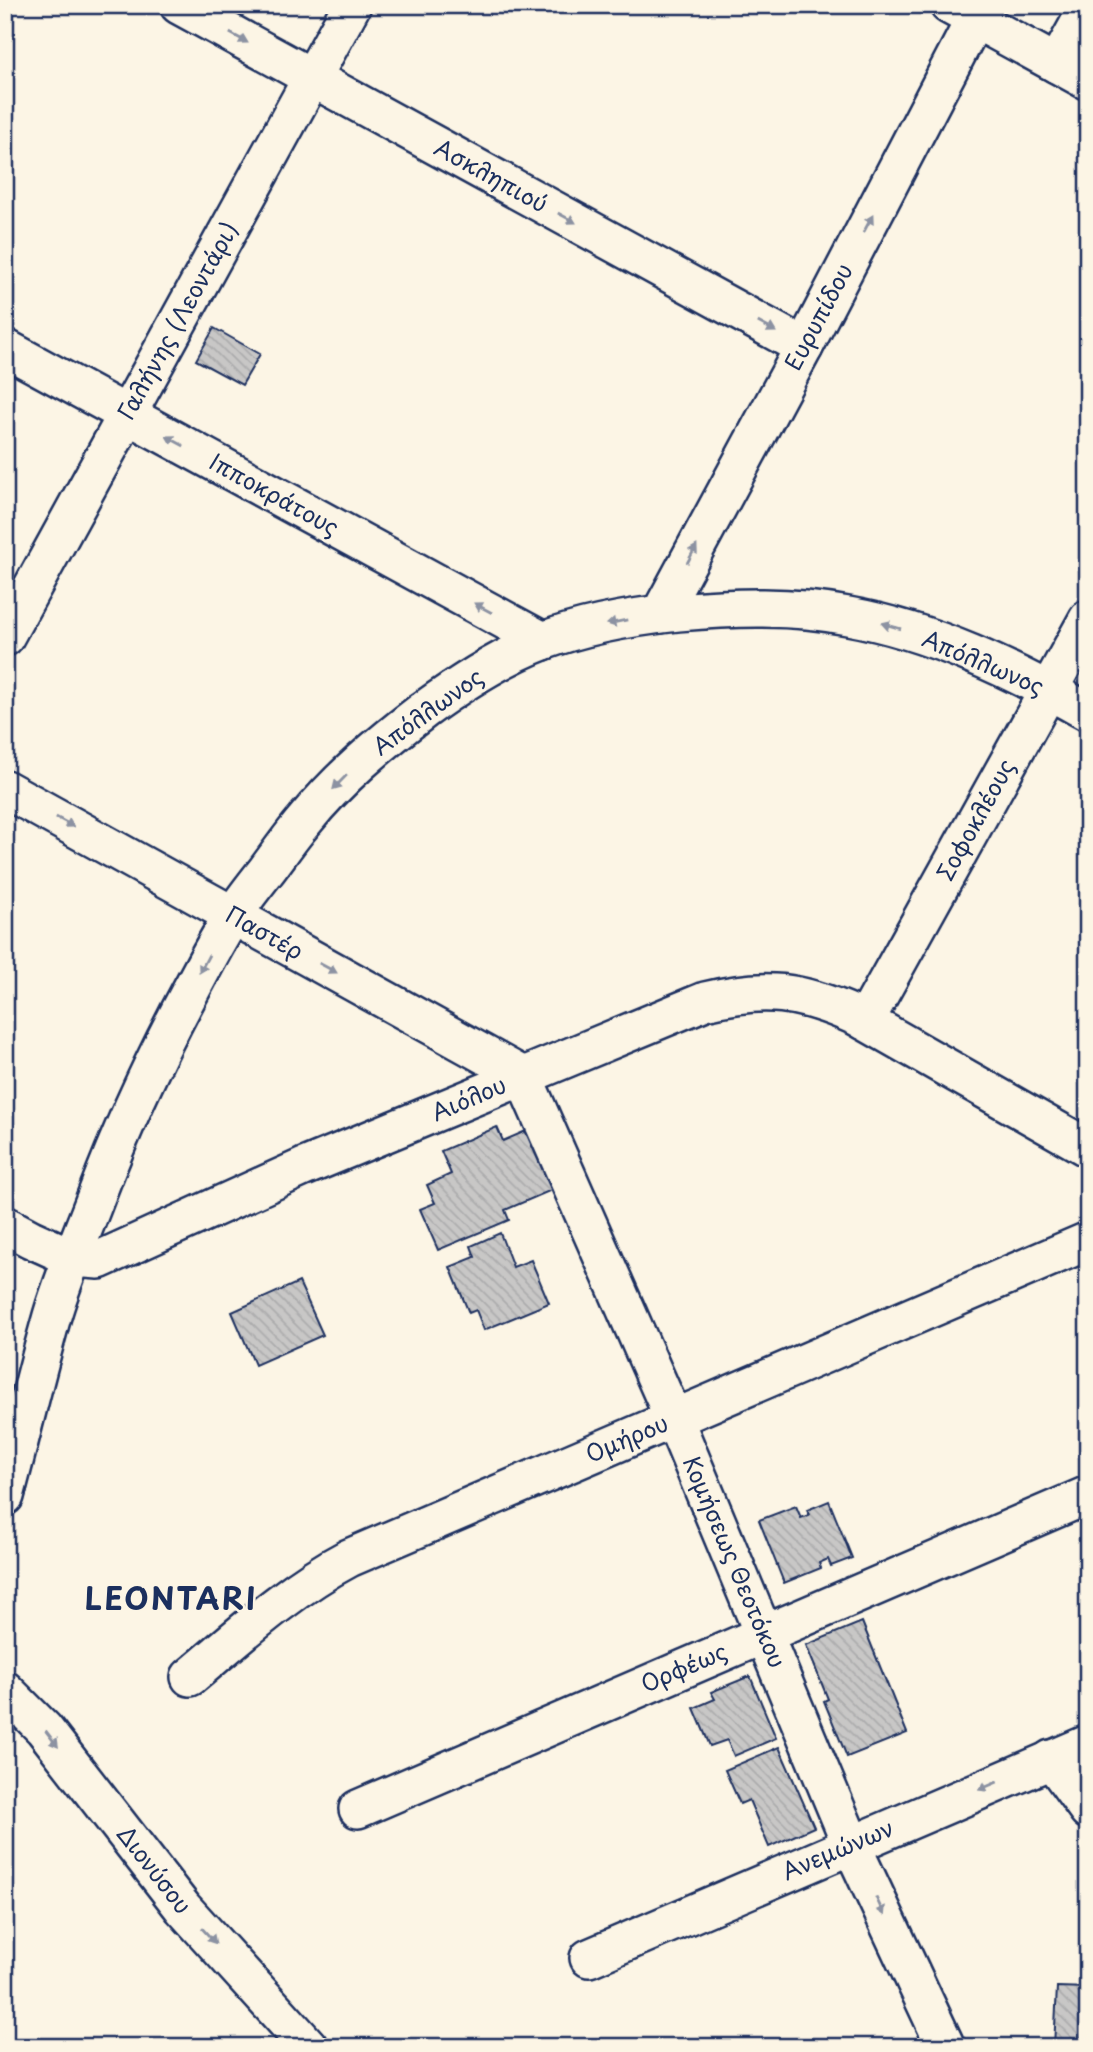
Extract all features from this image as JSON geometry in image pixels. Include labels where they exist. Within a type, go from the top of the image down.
[{"type":"street","name":"Ασκληπιού","points":[[179,5],[804,347]]},
{"type":"street","name":"Γαλήνης (Λεοντάρι)","points":[[5,637],[352,5]]},
{"type":"street","points":[[962,12],[1072,73],[1088,8]]},
{"type":"street","name":"Ευρυπίδου","points":[[660,614],[804,347],[962,12]]},
{"type":"street","name":"Ιπποκράτους","points":[[5,348],[543,641]]},
{"type":"street","name":"Απόλλωνος","points":[[73,1258],[120,1134],[147,1075],[177,1014],[233,915],[307,817],[347,775],[390,736],[456,687],[496,664],[543,641],[579,630],[660,614],[738,608],[772,609],[845,615],[888,625],[994,664],[1048,689],[1088,712]]},
{"type":"street","name":"Σοφοκλέους","points":[[865,1021],[1088,619]]},
{"type":"street","name":"Παστέρ","points":[[5,789],[523,1076]]},
{"type":"street","name":"Αιόλου","points":[[73,1258],[99,1260],[304,1167],[705,1001],[729,995],[768,992],[804,996],[829,1004],[865,1021],[1088,1148]]},
{"type":"street","name":"Κομήσεως Θεοτόκου","points":[[523,1076],[674,1419],[851,1844],[946,2047]]},
{"type":"street","points":[[5,1225],[73,1258],[53,1312],[5,1496]]},
{"type":"street","name":"Ομήρου","points":[[190,1677],[267,1612],[327,1569],[369,1548],[1088,1241]]},
{"type":"street","name":"Ορφέως","points":[[358,1809],[1088,1495]]},
{"type":"street","name":"Διονύσου","points":[[5,1690],[44,1729],[183,1908],[309,2047]]},
{"type":"street","name":"Ανεμώνων","points":[[589,1958],[1088,1744]]},
{"type":"street","points":[[1051,1759],[1088,1810]]},
{"type":"building","points":[[5,5],[16,5],[5,26]]},
{"type":"building","points":[[214,328],[260,354],[242,385],[196,360]]},
{"type":"building","points":[[497,1127],[503,1141],[528,1130],[554,1189],[505,1210],[509,1220],[438,1250],[420,1209],[435,1203],[427,1185],[451,1174],[441,1151]]},
{"type":"building","points":[[500,1233],[513,1267],[531,1260],[549,1303],[484,1330],[476,1310],[469,1313],[450,1267],[475,1257],[471,1246]]},
{"type":"building","points":[[299,1282],[323,1335],[255,1365],[232,1312]]},
{"type":"building","points":[[829,1501],[852,1558],[831,1566],[828,1559],[819,1563],[821,1568],[784,1583],[759,1520],[796,1506],[801,1518],[809,1515],[807,1510]]},
{"type":"building","points":[[862,1622],[907,1733],[847,1757],[824,1701],[828,1699],[806,1645]]},
{"type":"building","points":[[750,1676],[776,1738],[734,1756],[727,1740],[710,1746],[694,1708],[715,1699],[711,1692]]},
{"type":"building","points":[[779,1747],[814,1827],[769,1847],[749,1800],[740,1804],[725,1770]]},
{"type":"building","points":[[1057,1987],[1088,1988],[1088,2047],[1054,2047]]},
{"type":"district","name":"LEONTARI","points":[[171,1600]]}]
